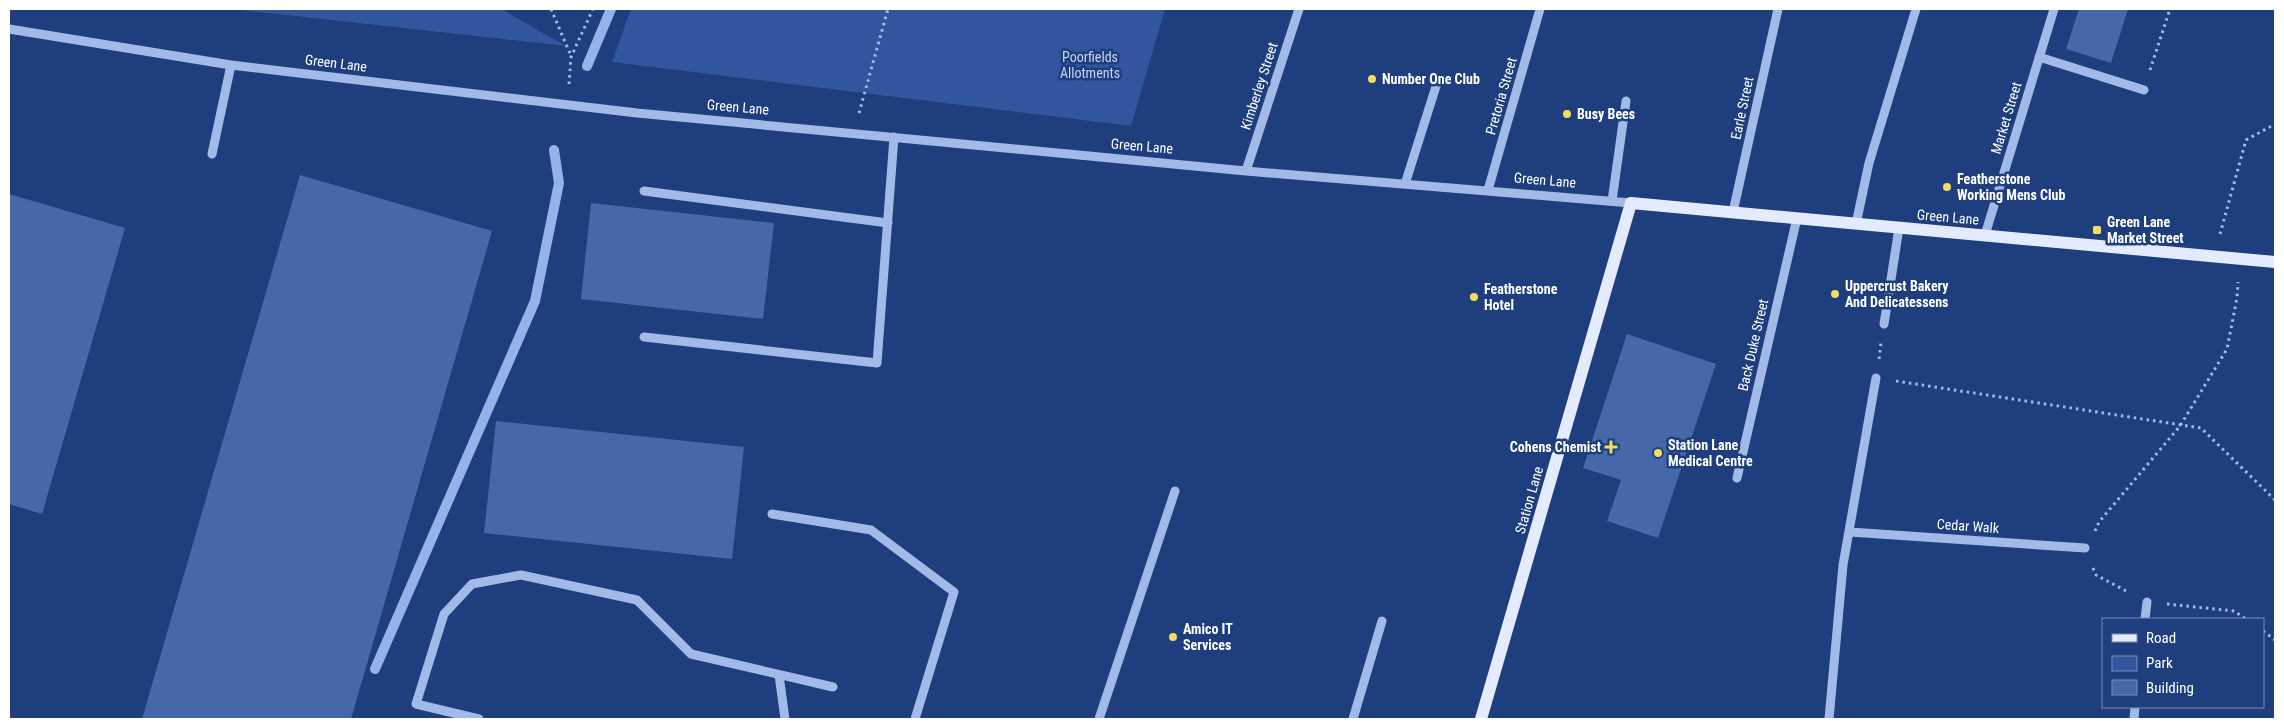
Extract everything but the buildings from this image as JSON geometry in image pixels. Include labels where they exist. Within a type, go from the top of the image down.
[{"type":"main road","name":"Green Lane","points":[[1631,202],[2275,262]]},
{"type":"main road","name":"Station Lane","points":[[1481,719],[1631,202]]},
{"type":"street","name":"Kimberley Street","points":[[1246,171],[1299,9]]},
{"type":"street","name":"Pretoria Street","points":[[1488,190],[1540,9]]},
{"type":"street","name":"Earle Street","points":[[1733,212],[1778,9]]},
{"type":"street","points":[[1856,224],[1869,163],[1916,9]]},
{"type":"street","name":"Market Street","points":[[1985,235],[2054,9]]},
{"type":"street","name":"Green Lane","points":[[9,29],[231,65],[637,113],[1246,171],[1631,202]]},
{"type":"street","points":[[2040,57],[2144,90]]},
{"type":"street","points":[[212,154],[231,65]]},
{"type":"street","points":[[1405,184],[1438,80]]},
{"type":"street","points":[[1612,201],[1626,102]]},
{"type":"street","points":[[644,337],[877,363],[894,137]]},
{"type":"street","points":[[644,191],[888,223]]},
{"type":"street","name":"Back Duke Street","points":[[1737,478],[1797,218]]},
{"type":"street","points":[[1884,324],[1899,228]]},
{"type":"street","points":[[1829,719],[1843,565],[1876,378]]},
{"type":"street","points":[[1099,719],[1174,490]]},
{"type":"street","points":[[772,514],[871,530],[954,592],[915,719]]},
{"type":"street","name":"Cedar Walk","points":[[1850,532],[2085,548]]},
{"type":"street","points":[[480,719],[416,704],[444,614],[472,584],[522,575],[637,600],[691,654],[833,687]]},
{"type":"street","points":[[2145,618],[2147,602]]},
{"type":"street","points":[[1353,719],[1382,621]]},
{"type":"street","points":[[780,675],[785,719]]},
{"type":"path","points":[[551,9],[571,57]]},
{"type":"path","points":[[567,105],[571,57],[593,9]]},
{"type":"path","points":[[854,133],[888,9]]},
{"type":"path","points":[[2144,90],[2170,9]]},
{"type":"path","points":[[2214,256],[2246,140],[2275,124]]},
{"type":"path","points":[[2240,259],[2237,298],[2227,349],[2180,426],[2099,522],[2085,548],[2096,574],[2147,602],[2234,611],[2244,618]]},
{"type":"path","points":[[1884,324],[1876,378],[2200,428],[2275,500]]},
{"type":"path","points":[[2264,632],[2275,640]]},
{"type":"green space","points":[[231,9],[501,9],[566,46]]},
{"type":"green space","name":"Poorfields Allotments","points":[[631,9],[1165,9],[1131,126],[612,62]]},
{"type":"waterway","points":[[587,66],[611,9]]},
{"type":"waterway","points":[[375,669],[535,301],[559,183],[554,150]]},
{"type":"place","name":"Number One Club","points":[[1372,79]]},
{"type":"place","name":"Busy Bees","points":[[1567,114]]},
{"type":"place","name":"Featherstone Working Mens Club","points":[[1947,187]]},
{"type":"place","name":"Green Lane Market Street","points":[[2097,230]]},
{"type":"place","name":"Uppercrust Bakery And Delicatessens","points":[[1835,294]]},
{"type":"place","name":"Featherstone Hotel","points":[[1474,297]]},
{"type":"place","name":"Cohens Chemist","points":[[1611,447]]},
{"type":"place","name":"Station Lane Medical Centre","points":[[1658,453]]},
{"type":"place","name":"Amico IT Services","points":[[1173,637]]}]
